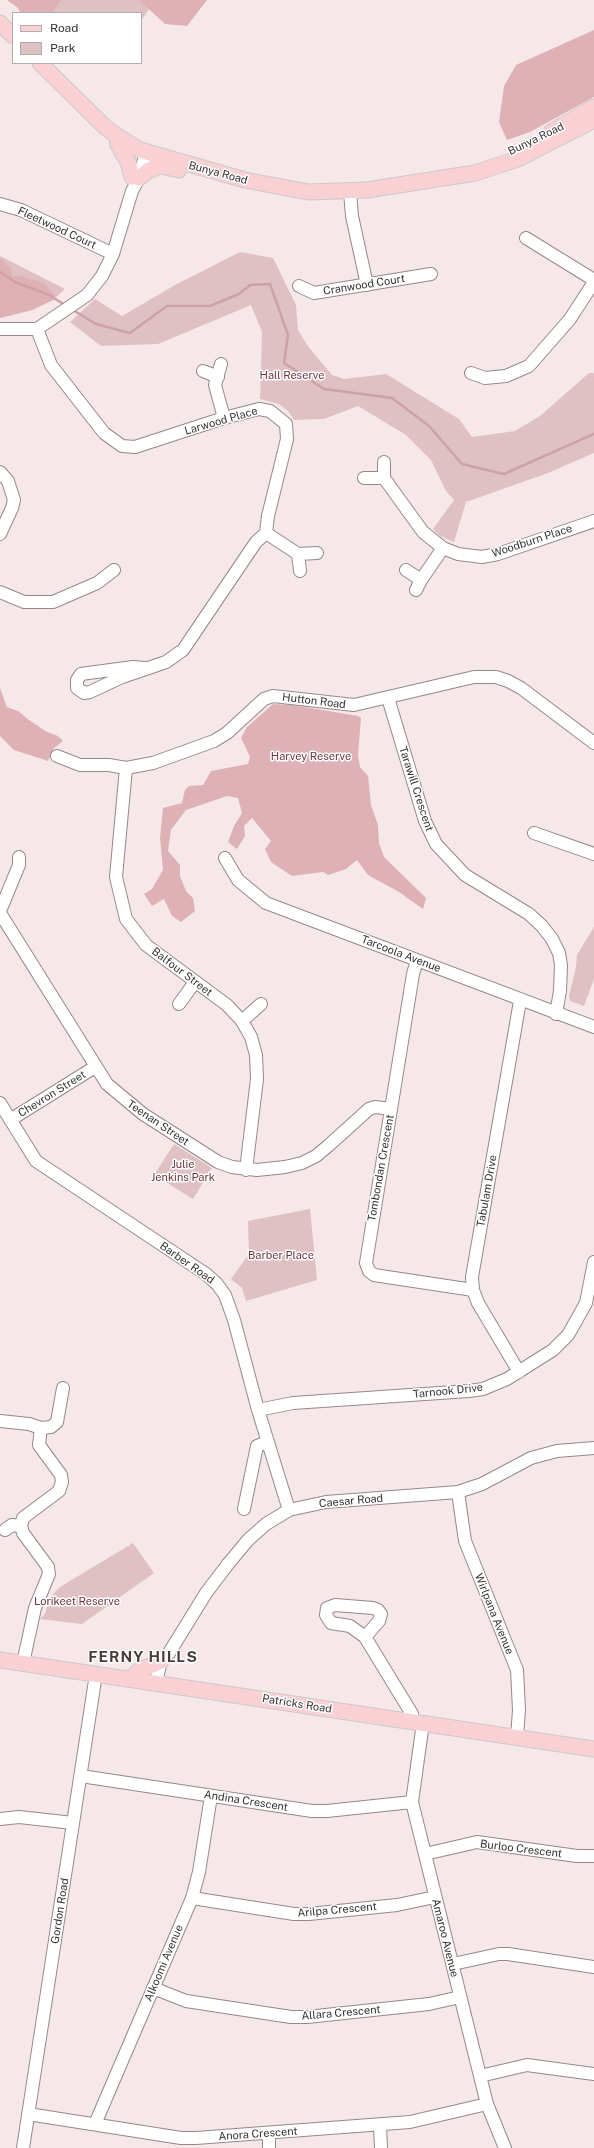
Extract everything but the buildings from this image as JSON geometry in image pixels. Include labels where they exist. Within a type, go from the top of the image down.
[{"type":"main road","points":[[0,23],[12,35]]},
{"type":"main road","name":"Bunya Road","points":[[41,64],[117,136],[143,151],[215,172],[292,190],[350,192],[475,173],[518,159],[594,120]]},
{"type":"main road","name":"Bunya Road","points":[[429,180],[516,150],[594,107]]},
{"type":"main road","points":[[117,136],[118,145],[126,158],[134,182],[149,170],[162,166],[199,175],[215,172]]},
{"type":"main road","points":[[130,1679],[140,1670],[165,1657]]},
{"type":"main road","name":"Patricks Road","points":[[0,1660],[594,1749]]},
{"type":"street","points":[[0,329],[37,329],[87,295],[102,276],[113,254],[143,151]]},
{"type":"street","points":[[350,192],[352,216],[367,285]]},
{"type":"street","name":"Fleetwood Court","points":[[0,204],[21,210],[113,254]]},
{"type":"street","points":[[470,373],[485,378],[506,376],[515,374],[529,366],[570,319],[594,281],[526,238]]},
{"type":"street","name":"Cranwood Court","points":[[299,286],[314,293],[431,274]]},
{"type":"street","name":"Larwood Place","points":[[37,329],[51,365],[104,432],[122,446],[135,447],[252,410],[265,409],[276,414],[286,424],[287,439],[268,516],[266,533]]},
{"type":"street","points":[[221,364],[215,385],[224,418]]},
{"type":"street","points":[[203,371],[218,377]]},
{"type":"street","points":[[364,478],[384,478],[384,462]]},
{"type":"street","points":[[0,472],[8,481],[14,500],[0,534]]},
{"type":"street","name":"Woodburn Place","points":[[384,478],[423,532],[443,548],[458,554],[482,557],[498,554],[594,521]]},
{"type":"street","points":[[145,668],[133,667],[81,674],[77,680],[78,688],[84,693],[90,692],[145,668],[166,662],[183,650],[256,542],[266,533],[298,554],[317,553]]},
{"type":"street","points":[[406,570],[419,585],[443,548]]},
{"type":"street","points":[[298,554],[300,570]]},
{"type":"street","points":[[0,592],[24,602],[53,602],[97,583],[114,570]]},
{"type":"street","name":"Hutton Road","points":[[57,756],[80,765],[109,765],[126,768],[153,763],[214,740],[227,733],[264,699],[273,696],[345,705],[370,703],[464,678],[496,677],[521,688],[594,743]]},
{"type":"street","name":"Tarawill Crescent","points":[[388,698],[425,821],[436,844],[465,875],[529,914],[542,926],[552,939],[559,953],[561,965],[560,990],[556,1014]]},
{"type":"street","name":"Balfour Street","points":[[126,768],[116,877],[126,919],[146,945],[227,1005],[242,1021],[251,1037],[256,1055],[257,1079],[246,1170]]},
{"type":"street","points":[[534,833],[594,854]]},
{"type":"street","points":[[0,912],[19,865],[19,857]]},
{"type":"street","name":"Tarcoola Avenue","points":[[225,858],[238,880],[266,903],[594,1028]]},
{"type":"street","name":"Teenan Street","points":[[0,912],[95,1067],[115,1093],[143,1114],[218,1162],[246,1170],[267,1170],[302,1163],[328,1146],[369,1109],[375,1107],[390,1109]]},
{"type":"street","name":"Tombondan Crescent","points":[[417,960],[413,974],[390,1109],[366,1253],[366,1263],[369,1271],[381,1277],[473,1290]]},
{"type":"street","points":[[179,1004],[195,982]]},
{"type":"street","name":"Tabulam Drive","points":[[519,1372],[478,1303],[473,1290],[472,1277],[520,1001]]},
{"type":"street","points":[[242,1021],[260,1004]]},
{"type":"street","name":"Chevron Street","points":[[10,1120],[95,1067]]},
{"type":"street","name":"Barber Road","points":[[0,1103],[36,1161],[206,1274],[217,1284],[230,1305],[267,1442],[289,1510]]},
{"type":"street","name":"Tarnook Drive","points":[[258,1410],[293,1403],[470,1391],[483,1389],[507,1379],[553,1350],[568,1335],[591,1291],[594,1262]]},
{"type":"street","points":[[0,1421],[29,1424],[41,1428],[51,1427],[58,1422],[63,1388]]},
{"type":"street","points":[[23,1664],[35,1608],[49,1574],[48,1567],[23,1533],[21,1526],[23,1518],[59,1491],[62,1482],[61,1475],[39,1445],[41,1428]]},
{"type":"street","points":[[244,1509],[257,1446],[267,1442]]},
{"type":"street","name":"Caesar Road","points":[[159,1684],[165,1657],[206,1593],[243,1546],[266,1524],[289,1510],[326,1502],[458,1492],[482,1484],[531,1458],[557,1451],[594,1448]]},
{"type":"street","name":"Wirlpana Avenue","points":[[458,1492],[465,1541],[517,1670],[519,1710],[517,1737]]},
{"type":"street","points":[[5,1530],[12,1526],[21,1526]]},
{"type":"street","points":[[365,1637],[417,1722]]},
{"type":"street","name":"Gordon Road","points":[[23,2148],[96,1674]]},
{"type":"street","points":[[384,1717],[396,1711],[402,1698]]},
{"type":"street","name":"Amaroo Avenue","points":[[417,1722],[412,1802],[487,2104],[505,2148]]},
{"type":"street","name":"Andina Crescent","points":[[81,1776],[312,1811],[327,1811],[412,1802]]},
{"type":"street","name":"Alkoomi Avenue","points":[[95,2124],[192,1898],[199,1872],[211,1796]]},
{"type":"street","points":[[0,1818],[19,1817],[73,1823]]},
{"type":"street","name":"Burloo Crescent","points":[[425,1854],[477,1842],[577,1856],[594,1856]]},
{"type":"street","name":"Arilpa Crescent","points":[[192,1898],[294,1914],[309,1914],[398,1905],[435,1897]]},
{"type":"street","points":[[453,1964],[500,1954],[508,1954],[594,1967]]},
{"type":"street","name":"Allara Crescent","points":[[153,1988],[186,2000],[291,2017],[307,2017],[429,2004],[460,1997]]},
{"type":"street","points":[[480,2076],[528,2065],[594,2074]]},
{"type":"street","name":"Anora Crescent","points":[[28,2114],[180,2138],[269,2134],[380,2126],[410,2122],[487,2104]]},
{"type":"street","points":[[380,2126],[381,2148]]},
{"type":"street","points":[[269,2134],[270,2148]]},
{"type":"green space","points":[[7,0],[62,0],[53,12],[20,12],[18,8]]},
{"type":"green space","points":[[62,0],[142,0],[151,6],[142,20],[142,12],[53,12]]},
{"type":"green space","points":[[139,0],[207,0],[187,26],[165,24]]},
{"type":"green space","points":[[594,30],[594,97],[530,132],[507,140],[499,122],[504,86],[516,65]]},
{"type":"green space","name":"Hall Reserve","points":[[240,252],[273,258],[296,305],[298,330],[307,345],[332,375],[344,379],[386,374],[459,419],[472,437],[515,431],[540,416],[589,373],[594,373],[594,453],[548,473],[466,502],[454,542],[440,536],[433,529],[454,500],[446,491],[431,460],[406,435],[358,406],[324,419],[294,420],[288,411],[279,404],[260,399],[262,332],[251,305],[158,344],[101,346],[70,322],[95,299],[122,316],[175,285]]},
{"type":"green space","points":[[0,256],[65,289],[53,300],[32,310],[0,318]]},
{"type":"green space","points":[[0,257],[11,268],[12,276],[19,276],[43,282],[55,295],[53,300],[32,310],[0,318]]},
{"type":"green space","points":[[0,688],[7,707],[18,711],[47,732],[58,736],[63,741],[54,748],[48,761],[14,750],[0,736]]},
{"type":"green space","name":"Harvey Reserve","points":[[273,704],[293,705],[358,716],[361,718],[358,755],[360,767],[368,776],[371,805],[378,825],[379,843],[384,857],[426,898],[423,909],[399,892],[368,875],[357,860],[346,869],[328,875],[323,872],[292,876],[271,862],[265,849],[271,841],[252,818],[244,826],[245,836],[237,849],[228,842],[234,826],[242,813],[238,798],[227,796],[186,810],[171,830],[168,851],[180,865],[180,876],[186,891],[193,898],[195,911],[181,922],[172,916],[164,899],[152,906],[144,894],[152,889],[163,870],[160,838],[163,808],[182,803],[185,790],[189,786],[203,785],[211,771],[248,764],[250,757],[241,738],[247,727]]},
{"type":"green space","points":[[594,927],[594,979],[584,1006],[570,1001],[569,996],[576,967],[577,955]]},
{"type":"green space","name":"Julie Jenkins Park","points":[[174,1144],[212,1168],[193,1199],[154,1175]]},
{"type":"green space","name":"Barber Place","points":[[310,1209],[317,1280],[246,1301],[242,1288],[231,1279],[249,1254],[248,1221]]},
{"type":"green space","name":"Lorikeet Reserve","points":[[133,1543],[154,1573],[82,1624],[40,1619],[45,1614],[49,1598],[60,1587]]},
{"type":"waterway","points":[[0,272],[15,282],[49,295],[65,305]]},
{"type":"waterway","points":[[73,310],[96,324],[130,333],[167,306],[210,306],[239,294],[250,285],[270,284],[288,335],[284,363],[324,389],[392,398],[429,426],[462,464],[504,474],[594,434]]},
{"type":"district","name":"FERNY HILLS","points":[[143,1657]]}]
